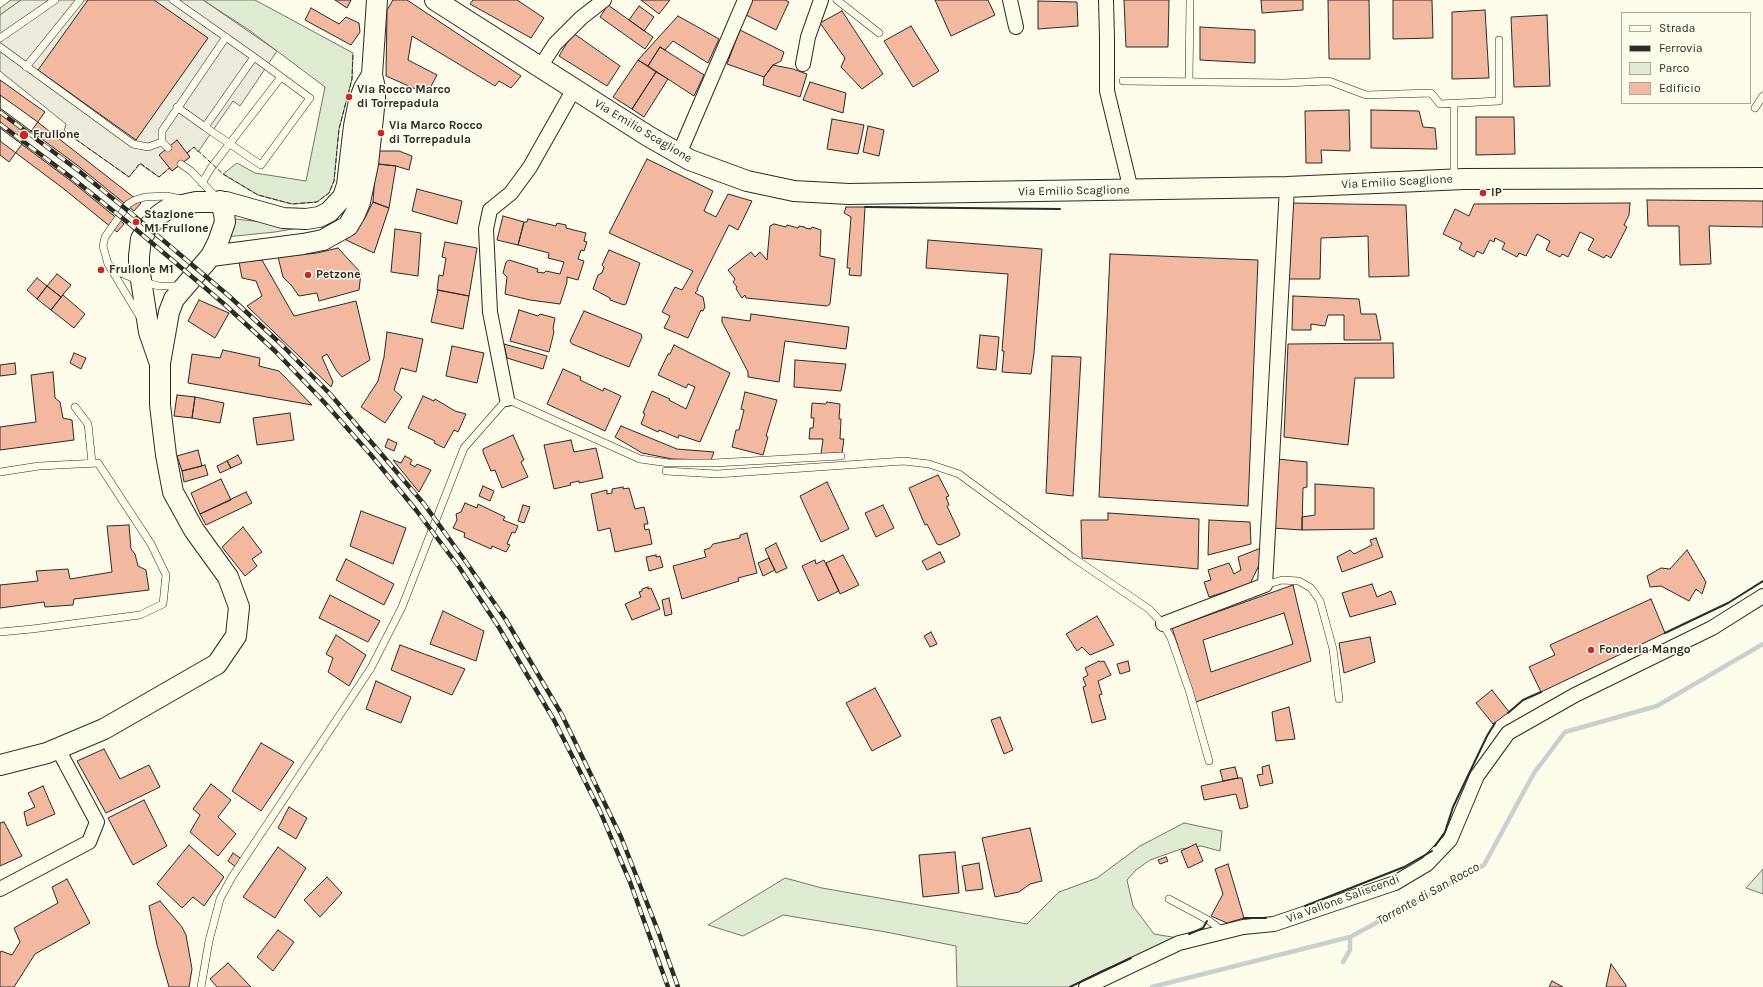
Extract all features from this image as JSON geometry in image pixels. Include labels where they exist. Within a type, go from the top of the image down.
[{"type":"main road","points":[[211,256],[323,240],[348,226],[355,214],[364,186],[375,99],[375,88],[372,75],[377,0]]},
{"type":"main road","name":"Via Emilio Scaglione","points":[[435,0],[648,136],[690,160],[747,181],[794,191],[849,194],[1287,187],[1454,179],[1763,178]]},
{"type":"main road","points":[[160,363],[149,332],[140,281],[139,256],[141,239],[150,225],[159,215],[169,208],[196,202],[220,201],[283,218],[306,219],[320,217],[329,212],[343,197],[358,107],[364,88],[372,75]]},
{"type":"main road","points":[[0,765],[47,753],[104,729],[217,664],[236,636],[239,607],[228,577],[194,530],[173,492],[166,455],[160,405],[160,363],[169,312],[174,299],[211,256],[218,242],[225,222],[220,201]]},
{"type":"street","points":[[540,67],[555,44],[581,18],[604,0]]},
{"type":"street","points":[[679,154],[745,0]]},
{"type":"street","points":[[803,64],[808,37],[821,0]]},
{"type":"street","points":[[1010,0],[1016,27]]},
{"type":"street","points":[[1106,0],[1107,91],[1131,190]]},
{"type":"street","points":[[507,399],[490,312],[486,228],[490,210],[511,193],[530,167],[574,89]]},
{"type":"street","points":[[1163,624],[1265,585],[1287,187]]},
{"type":"street","name":"Via Vallone Saliscendi","points":[[1086,987],[1179,943],[1243,927],[1274,924],[1395,883],[1427,864],[1450,840],[1477,776],[1508,733],[1575,695],[1712,628],[1763,596]]},
{"type":"street","points":[[0,888],[89,842],[97,822],[58,749]]},
{"type":"lane","points":[[0,38],[55,0]]},
{"type":"lane","points":[[26,66],[80,0]]},
{"type":"lane","points":[[173,0],[310,98],[261,165],[177,107]]},
{"type":"lane","points":[[837,0],[879,33]]},
{"type":"lane","points":[[1189,82],[1190,0]]},
{"type":"lane","points":[[168,148],[162,142],[162,131],[177,107],[226,38]]},
{"type":"lane","points":[[1123,81],[1284,83],[1329,81],[1366,95],[1431,93],[1440,104],[1499,101],[1498,40]]},
{"type":"lane","points":[[0,47],[133,144],[148,147],[162,142]]},
{"type":"lane","points":[[205,127],[254,57]]},
{"type":"lane","points":[[202,183],[211,168],[231,144],[281,77]]},
{"type":"lane","points":[[1755,108],[1763,96]]},
{"type":"lane","points":[[1454,104],[1454,179]]},
{"type":"lane","points":[[181,164],[191,171],[220,201]]},
{"type":"lane","points":[[149,332],[108,264],[103,246],[105,237],[128,204],[145,197],[167,196],[196,202]]},
{"type":"lane","points":[[108,264],[121,274],[140,281],[159,286],[184,286]]},
{"type":"lane","points":[[201,987],[209,941],[220,899],[232,877],[371,668],[402,607],[464,448],[507,399],[640,459],[670,463],[714,463],[841,456]]},
{"type":"lane","points":[[75,407],[88,424],[92,463]]},
{"type":"lane","points":[[666,471],[717,474],[904,461],[929,464],[959,474],[1072,557],[1149,609],[1163,624],[1172,638],[1189,690],[1209,761]]},
{"type":"lane","points":[[0,472],[39,466],[98,462],[151,544],[166,575],[163,604],[140,615],[0,632]]},
{"type":"lane","points":[[1265,585],[1282,580],[1298,581],[1311,588],[1320,601],[1333,648],[1339,699]]},
{"type":"lane","points":[[1169,899],[1208,920],[1224,932]]},
{"type":"green space","points":[[11,0],[21,0],[0,15],[0,8]]},
{"type":"green space","points":[[203,0],[255,0],[353,53],[352,79],[339,129],[334,181],[329,193],[317,202],[292,204],[258,195],[223,174],[237,163],[255,173],[306,181],[325,87],[249,30]]},
{"type":"green space","points":[[235,219],[311,226],[275,232],[226,237]]},
{"type":"green space","points":[[1184,823],[1222,831],[1220,851],[1201,846],[1181,849],[1150,860],[1136,870],[1127,880],[1133,906],[1154,934],[1178,938],[1101,971],[1070,987],[957,987],[956,946],[886,932],[783,915],[743,936],[708,925],[785,878],[822,888],[1027,924],[1059,892],[1097,878],[1140,846]]},
{"type":"green space","points":[[1763,869],[1763,894],[1746,888]]},
{"type":"shaded area","points":[[21,0],[203,0],[277,51],[240,106],[233,101],[198,152],[194,147],[187,153],[190,157],[172,171],[169,168],[159,177],[140,164],[129,177],[64,131],[66,124],[0,71],[0,15]]},
{"type":"building","points":[[88,0],[154,0],[208,38],[136,140],[38,70]]},
{"type":"building","points":[[335,0],[351,0],[347,8]]},
{"type":"building","points":[[393,0],[407,0],[521,76],[511,88],[499,81],[495,86],[412,36],[408,60],[437,75],[427,94],[386,76],[387,10]]},
{"type":"building","points":[[473,0],[517,0],[544,18],[531,38],[470,4]]},
{"type":"building","points":[[641,0],[670,0],[659,14]]},
{"type":"building","points":[[749,0],[785,0],[789,2],[776,30],[744,14]]},
{"type":"building","points":[[935,0],[988,0],[995,15],[951,36]]},
{"type":"building","points":[[1124,0],[1169,0],[1168,47],[1126,47]]},
{"type":"building","points":[[1261,0],[1303,0],[1303,10],[1262,13]]},
{"type":"building","points":[[1328,0],[1369,0],[1370,59],[1329,59]]},
{"type":"building","points":[[1393,0],[1432,0],[1433,38],[1393,39]]},
{"type":"building","points":[[1038,1],[1077,2],[1078,26],[1038,29]]},
{"type":"building","points":[[608,5],[653,37],[645,49],[600,17]]},
{"type":"building","points":[[639,6],[654,17],[644,31],[629,20]]},
{"type":"building","points":[[311,8],[339,24],[346,17],[359,23],[360,32],[351,45],[305,20]]},
{"type":"building","points":[[1485,10],[1489,78],[1452,79],[1452,12]]},
{"type":"building","points":[[842,11],[883,74],[862,89],[841,67],[845,58],[820,23]]},
{"type":"building","points":[[1547,15],[1550,86],[1514,87],[1511,17]]},
{"type":"building","points":[[678,16],[719,39],[708,63],[673,41],[665,50],[660,47],[648,66],[638,60]]},
{"type":"building","points":[[911,26],[939,71],[913,87],[884,41]]},
{"type":"building","points":[[1200,27],[1255,30],[1255,63],[1200,60]]},
{"type":"building","points":[[740,30],[784,52],[781,61],[773,65],[764,77],[727,64]]},
{"type":"building","points":[[573,33],[620,66],[607,86],[559,56]]},
{"type":"building","points":[[660,47],[704,75],[694,96],[648,66]]},
{"type":"building","points":[[638,60],[656,72],[632,109],[613,97]]},
{"type":"building","points":[[773,65],[793,69],[807,74],[800,97],[763,85],[764,77]]},
{"type":"building","points":[[656,72],[668,79],[644,117],[632,109]]},
{"type":"building","points":[[0,80],[45,112],[9,162],[0,155]]},
{"type":"building","points":[[810,82],[846,93],[843,113],[803,100]]},
{"type":"building","points":[[0,95],[35,120],[141,203],[134,211],[81,168],[0,108]]},
{"type":"building","points":[[1349,110],[1350,151],[1321,150],[1322,163],[1306,163],[1305,111]]},
{"type":"building","points":[[1371,110],[1419,111],[1423,127],[1435,128],[1437,149],[1371,148]]},
{"type":"building","points":[[1476,117],[1514,117],[1515,154],[1476,155]]},
{"type":"building","points":[[832,119],[864,125],[858,154],[827,149]]},
{"type":"building","points":[[868,126],[884,130],[879,156],[863,152]]},
{"type":"building","points":[[0,128],[71,181],[124,224],[117,232],[64,189],[0,141]]},
{"type":"building","points":[[177,140],[190,157],[172,171],[159,155]]},
{"type":"building","points":[[379,151],[399,151],[412,156],[409,170],[396,166],[378,164]]},
{"type":"building","points":[[647,159],[713,191],[704,211],[716,217],[728,194],[752,201],[738,230],[729,225],[697,289],[698,290],[695,293],[703,297],[705,307],[703,311],[701,310],[688,338],[664,328],[670,316],[662,312],[675,287],[682,290],[693,271],[609,233]]},
{"type":"building","points":[[378,164],[396,166],[389,208],[373,202],[375,174]]},
{"type":"building","points":[[417,189],[462,201],[457,224],[412,211]]},
{"type":"building","points":[[1647,200],[1763,201],[1763,227],[1709,226],[1711,264],[1680,265],[1679,226],[1648,226]]},
{"type":"building","points":[[373,202],[389,208],[374,253],[346,240],[365,218]]},
{"type":"building","points":[[1289,203],[1406,205],[1409,276],[1369,277],[1368,236],[1321,238],[1320,279],[1289,279]]},
{"type":"building","points":[[1630,203],[1629,215],[1624,225],[1627,227],[1611,258],[1606,255],[1604,258],[1588,250],[1594,239],[1580,232],[1568,257],[1562,254],[1560,257],[1546,250],[1550,241],[1537,234],[1526,256],[1519,253],[1517,257],[1502,249],[1505,243],[1495,238],[1494,242],[1490,240],[1483,254],[1477,251],[1474,257],[1459,249],[1462,243],[1443,234],[1455,209],[1469,216],[1474,204]]},
{"type":"building","points":[[846,207],[865,207],[861,276],[849,275],[850,268],[847,268],[851,217],[844,213]]},
{"type":"building","points":[[503,216],[524,222],[518,245],[497,240]]},
{"type":"building","points":[[528,219],[556,226],[557,223],[566,225],[566,228],[586,233],[584,241],[587,242],[584,251],[581,250],[578,259],[584,261],[578,280],[567,277],[567,282],[560,304],[530,300],[505,294],[507,277],[503,273],[506,262],[509,260],[538,269],[537,272],[544,273],[546,271],[560,274],[564,262],[548,258],[549,253],[518,245],[524,222],[527,222]]},
{"type":"building","points":[[774,224],[798,228],[799,226],[811,229],[812,227],[821,230],[820,256],[835,259],[830,304],[827,306],[746,298],[745,295],[742,298],[733,282],[735,279],[728,270],[751,252],[755,257],[760,252],[767,260],[770,226]]},
{"type":"building","points":[[395,229],[421,233],[418,276],[391,272]]},
{"type":"building","points":[[928,240],[1042,249],[1031,374],[1002,372],[1004,351],[1002,351],[1008,274],[926,268]]},
{"type":"building","points":[[445,242],[477,248],[469,296],[437,290],[439,275],[443,276],[446,258],[442,257]]},
{"type":"building","points":[[338,248],[361,273],[359,290],[319,301],[317,293],[299,296],[283,277],[278,257],[317,253]]},
{"type":"building","points":[[609,250],[640,263],[626,304],[624,305],[610,300],[610,298],[593,289],[598,275],[602,273],[604,267],[602,265]]},
{"type":"building","points":[[1110,254],[1258,260],[1248,506],[1099,497]]},
{"type":"building","points":[[262,260],[294,316],[356,301],[370,360],[342,377],[336,370],[327,354],[322,357],[333,382],[331,387],[247,306],[262,296],[256,281],[242,278],[239,262]]},
{"type":"building","points":[[57,274],[71,285],[61,297],[47,286]]},
{"type":"building","points":[[37,278],[47,286],[37,299],[27,290]]},
{"type":"building","points":[[47,286],[61,297],[51,310],[37,299]]},
{"type":"building","points":[[438,290],[469,296],[463,329],[431,322]]},
{"type":"building","points":[[63,295],[85,314],[74,328],[51,310]]},
{"type":"building","points":[[1293,296],[1359,299],[1361,314],[1376,314],[1381,340],[1344,340],[1344,315],[1328,315],[1325,326],[1311,324],[1311,330],[1292,330]]},
{"type":"building","points":[[199,300],[229,313],[215,338],[188,321]]},
{"type":"building","points":[[519,310],[538,316],[540,314],[555,318],[553,329],[554,332],[549,352],[510,341]]},
{"type":"building","points":[[584,311],[641,334],[642,337],[629,367],[572,344],[570,341]]},
{"type":"building","points":[[751,314],[849,327],[846,349],[785,341],[779,382],[748,377],[748,372],[722,322],[722,317],[750,321]]},
{"type":"building","points":[[387,332],[423,339],[416,372],[401,368],[394,390],[402,397],[385,423],[361,407],[378,381],[384,357]]},
{"type":"building","points":[[980,335],[999,337],[996,370],[977,368]]},
{"type":"building","points":[[1393,343],[1394,378],[1355,378],[1348,445],[1284,437],[1288,344]]},
{"type":"building","points":[[504,344],[547,356],[543,369],[507,358]]},
{"type":"building","points":[[674,345],[730,373],[700,442],[679,435],[678,438],[659,430],[658,432],[641,424],[645,414],[643,413],[652,391],[670,399],[669,400],[686,409],[695,387],[688,384],[686,388],[658,375]]},
{"type":"building","points":[[452,346],[484,353],[477,383],[446,376]]},
{"type":"building","points":[[223,350],[260,358],[259,366],[279,371],[312,405],[188,383],[192,354],[220,358]]},
{"type":"building","points":[[74,353],[86,358],[81,369],[70,363]]},
{"type":"building","points":[[1052,356],[1081,357],[1073,496],[1046,493]]},
{"type":"building","points":[[795,360],[846,364],[841,391],[794,387]]},
{"type":"building","points":[[15,363],[16,374],[0,376],[0,365]]},
{"type":"building","points":[[563,369],[581,377],[580,380],[603,391],[604,388],[621,396],[605,431],[547,404]]},
{"type":"building","points":[[53,372],[55,398],[60,402],[63,418],[72,420],[74,440],[0,450],[0,427],[36,422],[31,375]]},
{"type":"building","points":[[745,392],[777,400],[766,436],[768,437],[763,455],[732,447],[736,430],[739,430],[744,410],[741,409]]},
{"type":"building","points":[[177,395],[195,397],[192,418],[174,416]]},
{"type":"building","points":[[423,396],[434,401],[435,399],[455,411],[466,414],[458,432],[454,430],[444,448],[434,443],[435,441],[408,428]]},
{"type":"building","points":[[195,397],[224,403],[220,423],[192,418]]},
{"type":"building","points":[[827,402],[840,404],[840,439],[844,439],[842,453],[821,454],[823,439],[809,439],[810,428],[813,428],[814,418],[811,418],[812,403],[826,404]]},
{"type":"building","points":[[290,413],[294,440],[257,445],[253,418]]},
{"type":"building","points":[[621,426],[677,449],[714,452],[711,460],[672,459],[642,453],[615,437]]},
{"type":"building","points":[[513,435],[524,460],[521,462],[528,477],[502,488],[495,470],[491,471],[483,449]]},
{"type":"building","points":[[388,439],[397,443],[394,451],[385,447]]},
{"type":"building","points":[[571,440],[574,452],[596,448],[603,478],[579,483],[579,481],[570,483],[571,485],[554,489],[544,445]]},
{"type":"building","points":[[198,450],[202,466],[182,471],[177,456]]},
{"type":"building","points":[[238,455],[242,463],[231,468],[227,461]]},
{"type":"building","points":[[405,456],[412,460],[410,464],[415,467],[417,464],[431,470],[419,492],[393,460],[401,463]]},
{"type":"building","points":[[1277,459],[1307,462],[1307,487],[1303,488],[1302,530],[1272,528]]},
{"type":"building","points":[[227,461],[231,468],[220,473],[217,466]]},
{"type":"building","points":[[205,465],[208,475],[184,482],[182,471]]},
{"type":"building","points":[[938,475],[949,496],[946,497],[949,505],[947,506],[960,534],[959,536],[940,545],[937,544],[927,524],[925,525],[909,488]]},
{"type":"building","points":[[221,479],[231,500],[200,514],[191,493]]},
{"type":"building","points":[[827,482],[849,529],[821,542],[800,496]]},
{"type":"building","points":[[1315,484],[1374,488],[1374,529],[1302,530],[1302,517],[1315,515]]},
{"type":"building","points":[[483,486],[494,491],[490,501],[479,496]]},
{"type":"building","points":[[623,487],[623,489],[629,488],[635,509],[644,507],[648,524],[644,524],[645,530],[649,529],[652,544],[615,552],[610,528],[598,531],[591,494],[607,490],[607,494],[612,493],[612,489]]},
{"type":"building","points":[[246,492],[252,503],[206,525],[200,514]]},
{"type":"building","points":[[465,503],[477,508],[478,504],[505,517],[503,520],[518,526],[515,533],[512,532],[507,544],[510,545],[506,552],[492,546],[491,549],[464,537],[465,533],[453,528],[457,520],[456,514],[461,512]]},
{"type":"building","points":[[523,505],[530,507],[524,523],[518,521]]},
{"type":"building","points":[[883,505],[894,528],[876,537],[865,513]]},
{"type":"building","points":[[361,511],[406,528],[393,564],[350,546]]},
{"type":"building","points":[[1108,513],[1199,519],[1198,569],[1082,558],[1081,520],[1108,520]]},
{"type":"building","points":[[1209,520],[1250,522],[1251,544],[1208,555]]},
{"type":"building","points":[[129,525],[131,549],[135,554],[138,566],[146,570],[149,590],[74,599],[73,605],[45,607],[44,602],[0,608],[0,585],[38,581],[36,571],[68,569],[70,579],[112,572],[107,526]]},
{"type":"building","points":[[243,527],[262,552],[252,559],[257,566],[245,576],[222,547]]},
{"type":"building","points":[[747,533],[757,573],[738,578],[739,581],[682,599],[673,566],[706,557],[704,550],[710,548],[713,544],[740,538],[740,535]]},
{"type":"building","points":[[1376,538],[1383,557],[1342,572],[1337,557],[1350,550],[1354,554],[1372,545],[1370,540]]},
{"type":"building","points":[[776,543],[787,568],[776,573],[765,549]]},
{"type":"building","points":[[1261,548],[1260,563],[1250,584],[1209,597],[1204,582],[1211,580],[1208,570],[1229,563],[1234,574],[1241,570],[1238,557]]},
{"type":"building","points":[[1687,550],[1706,582],[1702,594],[1696,589],[1689,601],[1661,586],[1650,587],[1647,576],[1661,568],[1670,569]]},
{"type":"building","points":[[940,552],[945,562],[927,570],[922,561]]},
{"type":"building","points":[[656,555],[656,557],[660,556],[663,567],[649,571],[646,557]]},
{"type":"building","points":[[843,555],[859,585],[840,594],[826,563]]},
{"type":"building","points":[[769,558],[775,570],[763,576],[758,563]]},
{"type":"building","points":[[346,559],[394,584],[384,605],[336,580]]},
{"type":"building","points":[[815,560],[816,564],[824,560],[839,591],[818,601],[802,566]]},
{"type":"building","points":[[1372,584],[1377,597],[1391,591],[1396,604],[1350,617],[1342,593]]},
{"type":"building","points":[[1293,585],[1311,661],[1196,702],[1172,628]],"holes":[[[1284,613],[1293,644],[1211,672],[1203,640]]]},
{"type":"building","points":[[648,587],[648,589],[651,588],[660,609],[632,620],[625,604],[641,597],[639,592]]},
{"type":"building","points":[[330,595],[380,621],[368,642],[319,618]]},
{"type":"building","points":[[669,598],[672,614],[665,616],[662,600]]},
{"type":"building","name":"Fonderia Mango","points":[[1651,599],[1665,633],[1541,692],[1529,667],[1555,655],[1550,645]]},
{"type":"building","points":[[443,611],[484,631],[476,661],[430,644]]},
{"type":"building","points":[[1097,616],[1114,645],[1090,655],[1082,647],[1077,651],[1066,634]]},
{"type":"building","points":[[931,632],[937,644],[930,647],[924,636]]},
{"type":"building","points":[[336,635],[366,655],[349,686],[328,672],[333,658],[326,654]]},
{"type":"building","points":[[1370,637],[1375,662],[1344,673],[1339,643]]},
{"type":"building","points":[[400,645],[465,669],[452,695],[391,670]]},
{"type":"building","points":[[1099,661],[1104,661],[1111,675],[1098,681],[1102,694],[1099,695],[1106,719],[1092,723],[1083,687],[1086,686],[1083,678],[1088,675],[1085,668]]},
{"type":"building","points":[[1128,661],[1130,671],[1120,674],[1117,664]]},
{"type":"building","points":[[376,681],[411,697],[401,723],[366,709]]},
{"type":"building","points":[[875,688],[901,736],[872,751],[846,703]]},
{"type":"building","points":[[1492,690],[1509,712],[1493,724],[1476,703]]},
{"type":"building","points":[[1289,707],[1295,739],[1276,741],[1272,712]]},
{"type":"building","points":[[1000,717],[1013,750],[1004,754],[991,720]]},
{"type":"building","points":[[261,743],[294,762],[261,811],[232,791]]},
{"type":"building","points":[[104,749],[120,779],[149,765],[160,787],[106,813],[77,761]]},
{"type":"building","points":[[1269,765],[1273,783],[1260,786],[1257,775],[1263,774],[1262,767]]},
{"type":"building","points":[[1235,767],[1238,778],[1223,781],[1220,770]]},
{"type":"building","points":[[1242,778],[1248,807],[1240,809],[1236,794],[1204,800],[1201,786]]},
{"type":"building","points":[[211,784],[231,800],[218,817],[236,834],[218,856],[190,832],[200,815],[193,809]]},
{"type":"building","points":[[43,786],[55,814],[27,826],[24,812],[35,807],[28,793]]},
{"type":"building","points":[[144,800],[167,846],[133,865],[108,818]]},
{"type":"building","points":[[289,807],[307,818],[296,839],[278,828]]},
{"type":"building","points":[[4,822],[22,856],[0,866],[0,823]]},
{"type":"building","points":[[1030,828],[1042,881],[1030,884],[1019,892],[995,897],[982,838]]},
{"type":"building","points":[[1196,844],[1203,861],[1188,868],[1181,851]]},
{"type":"building","points":[[189,845],[224,877],[204,906],[193,897],[182,908],[157,884]]},
{"type":"building","points":[[278,847],[306,868],[275,918],[243,897]]},
{"type":"building","points":[[955,852],[959,893],[923,897],[919,855]]},
{"type":"building","points":[[233,853],[243,860],[237,868],[228,861]]},
{"type":"building","points":[[1166,857],[1168,861],[1160,864],[1158,860]]},
{"type":"building","points":[[979,863],[983,889],[966,891],[962,866]]},
{"type":"building","points":[[1228,864],[1244,918],[1227,923],[1211,916],[1223,894],[1215,869]]},
{"type":"building","points":[[327,877],[342,893],[320,917],[304,900]]},
{"type":"building","points":[[67,879],[90,923],[35,954],[14,987],[0,987],[0,953],[1,951],[12,955],[20,942],[14,928],[58,903],[52,887]]},
{"type":"building","points":[[160,901],[182,927],[186,935],[192,969],[189,987],[169,987],[157,945],[149,906]]},
{"type":"building","points":[[278,930],[294,942],[273,971],[257,957]]},
{"type":"building","points":[[228,963],[251,987],[217,987],[210,979]]},
{"type":"building","points":[[1611,964],[1626,985],[1626,987],[1606,987]]},
{"type":"building","points":[[1552,981],[1563,987],[1549,987]]},
{"type":"waterway","name":"Torrente di San Rocco","points":[[1152,987],[1350,937],[1484,865],[1534,773],[1565,732],[1657,706],[1763,644]]},
{"type":"waterway","points":[[1343,962],[1350,950],[1350,937]]},
{"type":"railway","points":[[0,112],[79,171],[132,214],[229,296],[281,344],[331,395],[424,504],[506,620],[562,715],[621,837],[678,987]]},
{"type":"railway","points":[[0,124],[126,221],[223,303],[275,351],[324,402],[371,455],[416,510],[459,567],[498,626],[554,720],[600,811],[630,882],[668,987]]},
{"type":"fence","points":[[187,153],[194,147],[223,174],[258,195],[292,204],[317,202],[329,193],[334,181],[339,129],[352,79],[353,53]]},
{"type":"fence","points":[[64,131],[129,177],[140,163],[159,177],[170,168]]},
{"type":"wall","points":[[865,207],[1060,209]]},
{"type":"wall","points":[[1665,633],[1728,603],[1763,581]]},
{"type":"wall","points":[[1508,713],[1523,700],[1541,692]]},
{"type":"wall","points":[[1435,846],[1445,832],[1453,807],[1487,736],[1495,723]]},
{"type":"wall","points":[[1305,906],[1404,867],[1432,851]]},
{"type":"wall","points":[[1244,918],[1266,918]]},
{"type":"wall","points":[[1189,934],[1203,928],[1207,921]]},
{"type":"wall","points":[[1070,987],[1131,958]]},
{"type":"place","name":"Via Rocco Marco di Torrepadula","points":[[349,97]]},
{"type":"place","name":"Via Marco Rocco di Torrepadula","points":[[381,133]]},
{"type":"place","name":"Frullone","points":[[24,135]]},
{"type":"place","name":"IP","points":[[1483,193]]},
{"type":"place","name":"Stazione M1 Frullone","points":[[136,222]]},
{"type":"place","name":"Frullone M1","points":[[101,270]]},
{"type":"place","name":"Petzone","points":[[308,275]]},
{"type":"place","name":"Fonderia Mango","points":[[1591,650]]}]
